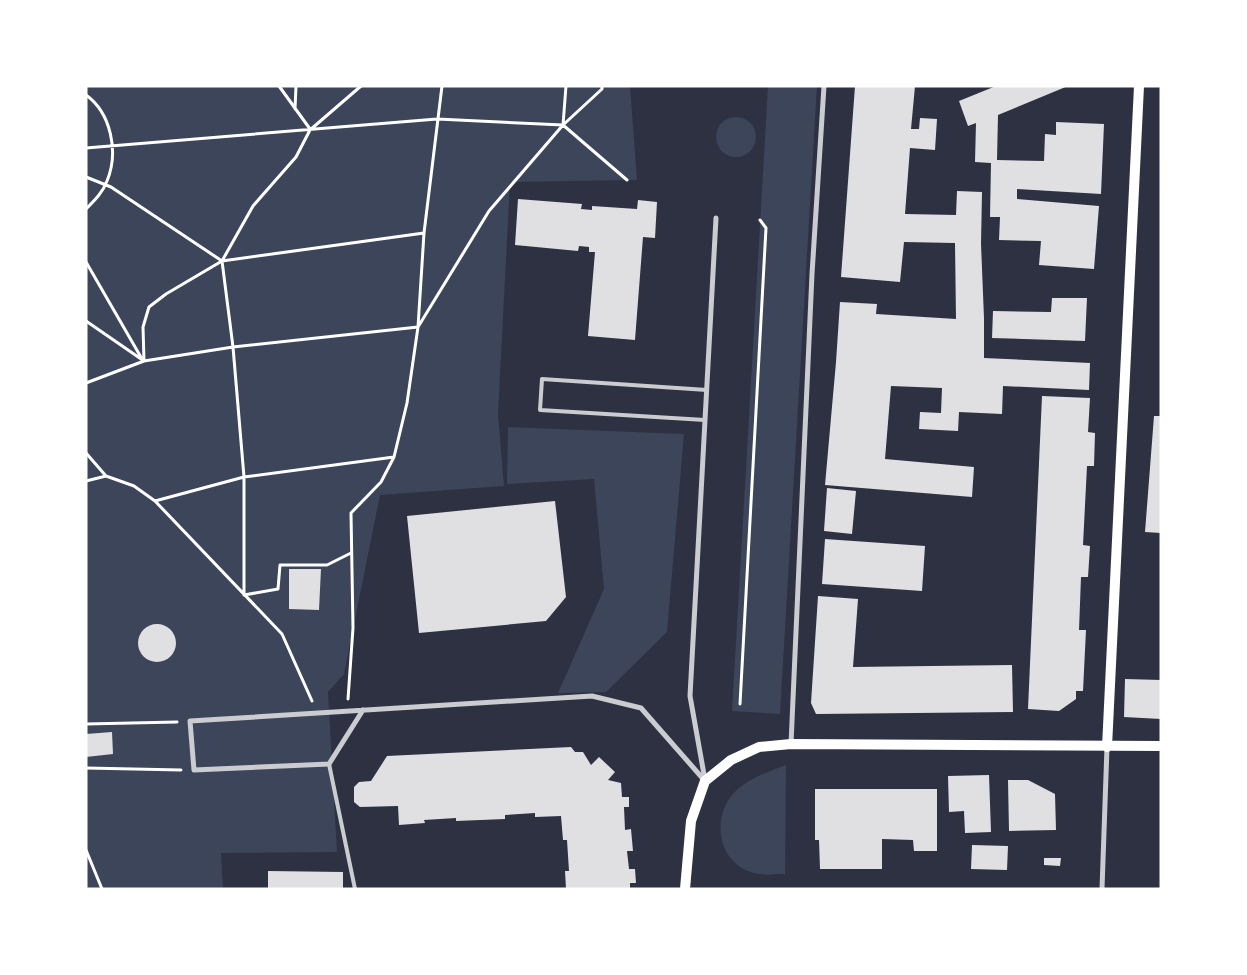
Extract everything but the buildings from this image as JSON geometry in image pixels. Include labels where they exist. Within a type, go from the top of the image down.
[{"type":"main road","points":[[1107,747],[1139,86]]},
{"type":"main road","points":[[685,889],[691,820],[705,781],[731,760],[759,747],[791,744],[1161,746]]},
{"type":"street","points":[[791,744],[812,284],[824,86]]},
{"type":"street","points":[[705,781],[690,696],[716,218]]},
{"type":"street","points":[[363,710],[329,764],[194,770],[190,721],[347,712],[363,710],[592,696],[641,708],[705,781]]},
{"type":"street","points":[[1102,889],[1107,747]]},
{"type":"lane","points":[[705,420],[540,410],[542,379],[707,390]]},
{"type":"lane","points":[[329,764],[355,889]]},
{"type":"path","points":[[279,86],[310,130]]},
{"type":"path","points":[[295,109],[296,86]]},
{"type":"path","points":[[244,595],[244,477],[233,347],[222,261],[253,206],[296,157],[310,130],[361,86]]},
{"type":"path","points":[[347,712],[353,628],[351,513],[380,482],[394,457],[407,403],[418,327],[424,233],[442,86]]},
{"type":"path","points":[[563,125],[566,86]]},
{"type":"path","points":[[418,327],[489,211],[563,125],[602,89],[602,86]]},
{"type":"path","points":[[86,95],[91,98],[105,117],[112,139],[113,160],[105,184],[97,198],[86,209]]},
{"type":"path","points":[[86,148],[437,119],[563,125],[627,180]]},
{"type":"path","points":[[86,177],[111,186],[222,261]]},
{"type":"path","points":[[740,704],[766,228],[760,220]]},
{"type":"path","points":[[144,361],[143,327],[149,307],[166,294],[222,261],[424,233]]},
{"type":"path","points":[[86,262],[144,361]]},
{"type":"path","points":[[86,321],[144,361]]},
{"type":"path","points":[[86,383],[144,361],[233,347],[418,327]]},
{"type":"path","points":[[86,453],[106,476],[134,486],[155,502],[282,634],[317,713]]},
{"type":"path","points":[[155,502],[244,477],[394,457]]},
{"type":"path","points":[[86,481],[106,476]]},
{"type":"path","points":[[244,595],[278,589],[280,565],[326,565],[351,553]]},
{"type":"path","points":[[86,724],[190,721]]},
{"type":"path","points":[[86,768],[194,770]]},
{"type":"path","points":[[86,850],[102,889]]},
{"type":"shaded area","points":[[86,86],[630,86],[637,180],[510,182],[498,414],[504,486],[380,495],[344,674],[328,692],[337,852],[221,853],[223,889],[86,889]]},
{"type":"shaded area","points":[[768,86],[817,86],[780,714],[732,711]]},
{"type":"shaded area","points":[[740,117],[747,120],[753,126],[756,137],[755,145],[747,154],[740,157],[732,157],[725,154],[717,145],[716,133],[719,126],[728,118]]},
{"type":"shaded area","points":[[508,427],[684,434],[667,632],[606,692],[558,693],[604,589],[594,479],[507,484]]},
{"type":"shaded area","points":[[786,765],[785,874],[765,875],[754,873],[742,868],[733,861],[726,851],[721,829],[725,805],[743,785]]}]
